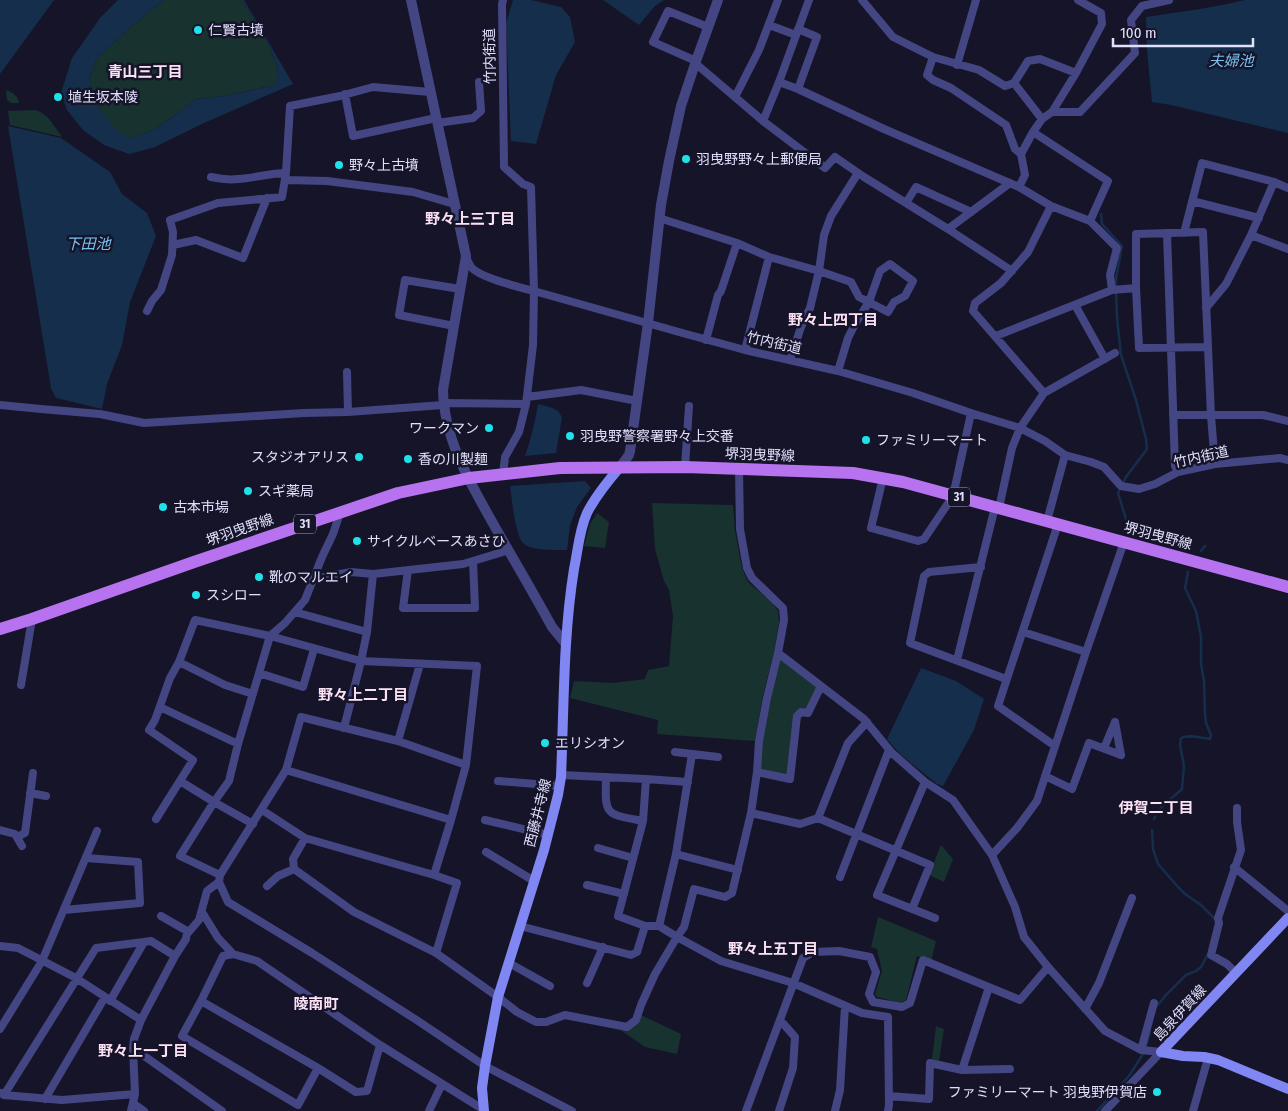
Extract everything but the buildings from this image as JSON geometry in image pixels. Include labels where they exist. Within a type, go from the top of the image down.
[{"type":"main road","name":"西藤井寺線","points":[[484,1110],[482,1088],[484,1066],[498,997],[548,835],[561,780],[566,644],[571,591],[580,536],[588,513],[611,477],[620,467]]},
{"type":"main road","name":"堺羽曳野線","points":[[0,629],[398,493],[469,478],[560,468],[685,467],[853,473],[883,478],[1053,522],[1288,587]]},
{"type":"main road","name":"島泉伊賀線","points":[[1161,1052],[1288,918]]},
{"type":"main road","name":"島泉伊賀線","points":[[1161,1052],[1218,1060],[1288,1089]]},
{"type":"street","points":[[411,0],[466,256],[472,268],[490,278],[534,290],[533,345],[526,401],[519,432],[505,457],[503,474]]},
{"type":"street","name":"竹内街道","points":[[503,0],[504,167],[523,184],[531,187],[534,290],[706,340],[838,371],[914,392],[1020,428],[1065,454],[1104,467],[1121,486],[1139,489],[1178,472],[1215,464],[1280,458],[1288,460]]},
{"type":"street","points":[[620,467],[630,451],[648,323],[659,218],[669,161],[681,106],[718,0]]},
{"type":"street","points":[[735,97],[759,50],[778,0]]},
{"type":"street","points":[[763,121],[809,0]]},
{"type":"street","points":[[862,0],[893,37],[933,57],[979,70],[1005,86],[1014,83],[1028,61],[1040,59],[1076,73]]},
{"type":"street","points":[[957,65],[976,0]]},
{"type":"street","points":[[1019,186],[1025,175],[1021,154],[1042,119],[1052,112],[1076,73],[1102,24],[1102,13],[1078,0]]},
{"type":"street","points":[[1052,112],[1080,112],[1135,53],[1131,20],[1142,6],[1169,0]]},
{"type":"street","points":[[708,27],[668,12],[653,42],[696,62],[763,121],[825,168],[835,157],[1012,271]]},
{"type":"street","points":[[769,25],[816,37],[798,88]]},
{"type":"street","points":[[933,57],[927,74],[1006,125],[1015,149],[1021,154]]},
{"type":"street","points":[[345,94],[353,136],[436,120],[473,118],[481,112],[479,82]]},
{"type":"street","points":[[779,82],[798,88],[884,129],[1019,186],[1051,206],[1090,221],[1117,248],[1110,275],[1112,290]]},
{"type":"street","points":[[1014,83],[1042,119]]},
{"type":"street","points":[[147,311],[161,290],[172,255],[173,245],[170,220],[218,203],[282,197],[286,176],[290,106],[373,87],[430,92]]},
{"type":"street","points":[[1033,132],[1108,182],[1090,221]]},
{"type":"street","points":[[1184,233],[1202,163],[1274,182],[1288,188]]},
{"type":"street","points":[[210,177],[226,180],[274,173],[413,192],[454,204]]},
{"type":"street","points":[[790,360],[801,327],[810,308],[819,271],[824,236],[831,216],[858,173]]},
{"type":"street","points":[[1206,308],[1226,284],[1259,218],[1274,182]]},
{"type":"street","points":[[948,229],[1010,183]]},
{"type":"street","points":[[906,203],[916,187],[971,212]]},
{"type":"street","points":[[173,245],[196,240],[243,258],[267,198]]},
{"type":"street","points":[[1192,201],[1259,218]]},
{"type":"street","points":[[1044,393],[973,311],[976,303],[1002,283],[1028,252],[1051,206]]},
{"type":"street","points":[[659,218],[737,243],[769,257],[851,282],[859,297],[868,302],[888,312],[894,302],[905,296],[913,281],[890,264],[880,271],[868,302],[852,331],[838,371]]},
{"type":"street","points":[[1208,347],[1139,348],[1136,234],[1203,232],[1206,308],[1208,347],[1211,416],[1215,464]]},
{"type":"street","points":[[1166,233],[1175,466],[1178,472]]},
{"type":"street","points":[[1251,235],[1288,249]]},
{"type":"street","points":[[706,340],[718,295],[722,292],[737,243]]},
{"type":"street","points":[[466,256],[443,390],[443,404],[449,430],[462,466],[552,627],[566,644]]},
{"type":"street","points":[[745,350],[769,257]]},
{"type":"street","points":[[454,326],[399,315],[405,280],[460,289]]},
{"type":"street","points":[[996,336],[1112,290],[1136,288]]},
{"type":"street","points":[[1075,305],[1105,359]]},
{"type":"street","points":[[957,660],[1012,448],[1020,428],[1044,393],[1115,353]]},
{"type":"street","points":[[347,372],[348,412]]},
{"type":"street","points":[[0,405],[100,414],[144,423],[348,412],[443,404],[526,401],[581,390],[637,401]]},
{"type":"street","points":[[685,467],[689,406]]},
{"type":"street","points":[[883,478],[871,528],[918,541],[924,539],[953,496],[972,413]]},
{"type":"street","points":[[1173,416],[1263,415],[1288,421]]},
{"type":"street","points":[[1055,746],[998,706],[1023,632],[1053,522],[1065,454]]},
{"type":"street","points":[[294,869],[354,912],[436,953],[517,1012],[536,1022],[546,1022],[565,1015],[627,1027],[636,1020],[655,974],[684,927],[694,889],[725,897],[732,893],[752,813],[759,741],[784,620],[783,608],[752,578],[747,568],[740,529],[739,469]]},
{"type":"street","points":[[340,513],[306,600],[270,636],[229,781],[180,856],[220,879],[228,902],[415,1019],[484,1066],[567,1110]]},
{"type":"street","points":[[992,855],[1017,828],[1037,801],[1124,542]]},
{"type":"street","points":[[314,579],[351,572],[373,574],[463,564],[509,550]]},
{"type":"street","points":[[408,570],[403,608],[475,608],[473,561]]},
{"type":"street","points":[[981,568],[929,572],[924,576],[910,643],[1006,679]]},
{"type":"street","points":[[344,728],[362,661],[373,574]]},
{"type":"street","points":[[295,612],[367,632]]},
{"type":"street","points":[[21,685],[32,619]]},
{"type":"street","points":[[156,819],[193,760],[149,730],[155,720],[170,678],[179,662],[195,620],[270,636],[362,661],[477,666],[466,765],[452,820],[434,876]]},
{"type":"street","points":[[1023,632],[1086,652]]},
{"type":"street","points":[[259,673],[303,687],[314,648]]},
{"type":"street","points":[[778,653],[867,722],[889,750],[925,782],[953,800],[992,855],[1015,908],[1024,937],[1105,1031],[1140,1050],[1161,1052]]},
{"type":"street","points":[[179,662],[225,685],[253,694]]},
{"type":"street","points":[[398,741],[420,664]]},
{"type":"street","points":[[757,772],[790,779],[797,716],[801,712],[808,713],[821,686]]},
{"type":"street","points":[[160,707],[238,744]]},
{"type":"street","points":[[186,934],[199,920],[207,891],[220,879],[286,770],[301,717],[398,741],[466,765]]},
{"type":"street","points":[[818,818],[848,743],[867,722]]},
{"type":"street","points":[[1045,776],[1072,789],[1089,743],[1104,748]]},
{"type":"street","points":[[840,877],[889,750]]},
{"type":"street","points":[[675,752],[718,757]]},
{"type":"street","points":[[659,926],[676,854],[692,754]]},
{"type":"street","points":[[286,770],[452,820]]},
{"type":"street","points":[[17,837],[24,833],[33,772]]},
{"type":"street","points":[[606,777],[605,801],[607,808],[615,816],[643,821]]},
{"type":"street","points":[[498,781],[606,777],[688,782]]},
{"type":"street","points":[[646,779],[643,821],[618,916],[645,926],[659,926],[721,961],[794,983],[862,1013],[888,1017],[888,1111]]},
{"type":"street","points":[[180,781],[253,824]]},
{"type":"street","points":[[925,782],[877,895],[935,918]]},
{"type":"street","points":[[30,793],[46,796]]},
{"type":"street","points":[[1236,973],[1227,964],[1211,955],[1219,922],[1218,918],[1241,850],[1237,808]]},
{"type":"street","points":[[262,810],[305,838],[457,883],[436,953]]},
{"type":"street","points":[[752,813],[800,824],[818,818],[930,865],[912,909]]},
{"type":"street","points":[[485,820],[548,835]]},
{"type":"street","points":[[0,830],[15,834],[22,846]]},
{"type":"street","points":[[0,1029],[42,960],[98,832]]},
{"type":"street","points":[[294,869],[294,859],[305,838]]},
{"type":"street","points":[[598,848],[633,858]]},
{"type":"street","points":[[486,852],[534,881]]},
{"type":"street","points":[[676,854],[738,870]]},
{"type":"street","points":[[64,910],[140,903],[138,862],[87,858]]},
{"type":"street","points":[[1234,867],[1288,912]]},
{"type":"street","points":[[268,886],[278,876],[294,869]]},
{"type":"street","points":[[587,884],[624,894]]},
{"type":"street","points":[[1085,1009],[1099,983],[1132,898]]},
{"type":"street","points":[[202,912],[218,938],[233,954]]},
{"type":"street","points":[[144,1111],[133,1107],[135,1094],[134,1039],[141,1020],[186,939],[186,931],[161,916]]},
{"type":"street","points":[[520,926],[631,955],[637,952],[645,926]]},
{"type":"street","points":[[135,1094],[62,1100],[2,1094],[96,948],[152,941],[175,956]]},
{"type":"street","points":[[45,1098],[144,942]]},
{"type":"street","points":[[0,946],[18,948],[42,960],[76,978],[141,1020]]},
{"type":"street","points":[[587,982],[602,947]]},
{"type":"street","points":[[746,1111],[803,958],[813,952],[840,951],[870,957],[876,972],[869,994],[873,1002],[902,1007],[910,1003],[922,960],[1020,1000],[1048,966]]},
{"type":"street","points":[[318,1068],[298,1104],[182,1036],[223,956],[233,954],[257,961],[380,1046],[484,1110]]},
{"type":"street","points":[[509,963],[550,986]]},
{"type":"street","points":[[962,1070],[990,987]]},
{"type":"street","points":[[201,1001],[356,1092],[366,1091],[380,1046]]},
{"type":"street","points":[[1140,1050],[1154,1003]]},
{"type":"street","points":[[835,1111],[840,1090],[845,1006]]},
{"type":"street","points":[[779,1111],[793,1068],[795,1037],[780,1020]]},
{"type":"street","points":[[133,1048],[218,1110]]},
{"type":"street","points":[[1105,1111],[1161,1052]]},
{"type":"street","points":[[1193,1111],[1208,1058]]},
{"type":"street","points":[[889,1096],[929,1099],[930,1063],[962,1070],[1010,1069]]},
{"type":"street","points":[[429,1111],[442,1084]]},
{"type":"green space","points":[[164,0],[241,0],[252,15],[271,50],[278,71],[278,79],[274,86],[224,96],[195,99],[155,129],[134,138],[121,136],[98,108],[89,80],[97,58]]},
{"type":"green space","points":[[6,90],[18,98],[19,103],[11,103],[7,100]]},
{"type":"green space","points":[[35,110],[47,117],[62,137],[10,125],[8,111]]},
{"type":"green space","points":[[652,503],[733,505],[735,531],[742,568],[748,582],[772,602],[778,611],[779,622],[774,652],[763,695],[755,741],[657,734],[658,720],[570,698],[574,681],[613,683],[645,679],[648,670],[669,666],[673,616],[669,590],[664,581],[655,549]]},
{"type":"green space","points":[[597,513],[609,522],[605,548],[584,546],[590,524]]},
{"type":"green space","points":[[780,658],[817,687],[806,710],[800,709],[787,775],[760,770],[762,739]]},
{"type":"green space","points":[[941,845],[953,859],[944,882],[929,875]]},
{"type":"green space","points":[[878,917],[936,941],[931,961],[917,956],[906,1000],[900,1003],[877,997],[875,994],[882,971],[877,949],[871,947]]},
{"type":"green space","points":[[641,1015],[681,1034],[677,1054],[645,1047],[619,1029]]},
{"type":"green space","points":[[936,1026],[944,1029],[939,1061],[932,1059]]},
{"type":"water","points":[[0,0],[54,0],[0,74]]},
{"type":"water","points":[[118,0],[164,0],[97,58],[89,80],[98,108],[121,135],[134,138],[155,129],[195,99],[224,96],[274,86],[278,78],[278,71],[271,50],[252,15],[241,0],[244,0],[293,84],[155,147],[129,154],[104,145],[83,130],[67,110],[61,93],[72,58],[100,18]]},
{"type":"water","points":[[513,0],[531,0],[561,7],[570,17],[575,42],[556,75],[536,144],[511,141],[506,24]]},
{"type":"water","points":[[603,0],[664,0],[655,6],[639,25]]},
{"type":"water","name":"夫婦池","points":[[1245,0],[1288,0],[1288,133],[1152,102],[1146,17],[1208,8]]},
{"type":"water","name":"下田池","points":[[8,126],[61,138],[110,172],[122,194],[147,213],[156,236],[130,302],[122,345],[107,384],[102,409],[56,398],[51,388]]},
{"type":"water","points":[[538,404],[555,410],[562,418],[556,453],[525,456],[533,430]]},
{"type":"water","points":[[585,481],[591,488],[577,507],[570,525],[567,550],[538,549],[524,544],[516,526],[510,486]]},
{"type":"water","points":[[921,668],[956,681],[984,699],[974,730],[943,786],[937,784],[901,755],[887,739]]},
{"type":"waterway","points":[[1101,214],[1102,224],[1122,246],[1116,287]]},
{"type":"waterway","points":[[1116,292],[1121,355],[1136,400],[1147,449],[1126,477],[1118,493],[1130,532]]},
{"type":"waterway","points":[[1201,551],[1205,546]]},
{"type":"waterway","points":[[1154,819],[1162,806],[1182,789],[1184,766],[1180,745],[1181,738],[1191,736],[1210,739],[1211,735],[1206,723],[1205,714],[1201,637],[1196,611],[1185,588],[1188,572]]},
{"type":"waterway","points":[[1152,830],[1153,849],[1158,864],[1185,894],[1201,905],[1216,920]]},
{"type":"waterway","points":[[1157,1006],[1186,975],[1201,967],[1208,954]]},
{"type":"waterway","points":[[1146,1046],[1150,1031]]},
{"type":"waterway","points":[[1097,1111],[1129,1076],[1143,1054]]},
{"type":"place","name":"仁賢古墳","points":[[198,30]]},
{"type":"place","name":"埴生坂本陵","points":[[58,97]]},
{"type":"place","name":"羽曳野野々上郵便局","points":[[686,159]]},
{"type":"place","name":"野々上古墳","points":[[339,165]]},
{"type":"place","name":"ワークマン","points":[[489,428]]},
{"type":"place","name":"羽曳野警察署野々上交番","points":[[570,436]]},
{"type":"place","name":"ファミリーマート","points":[[866,440]]},
{"type":"place","name":"スタジオアリス","points":[[359,457]]},
{"type":"place","name":"香の川製麺","points":[[408,459]]},
{"type":"place","name":"スギ薬局","points":[[248,491]]},
{"type":"place","name":"古本市場","points":[[163,507]]},
{"type":"place","name":"サイクルベースあさひ","points":[[357,541]]},
{"type":"place","name":"靴のマルエイ","points":[[259,577]]},
{"type":"place","name":"スシロー","points":[[196,595]]},
{"type":"place","name":"エリシオン","points":[[545,743]]},
{"type":"place","name":"ファミリーマート 羽曳野伊賀店","points":[[1157,1092]]},
{"type":"district","name":"青山三丁目","points":[[145,72]]},
{"type":"district","name":"野々上三丁目","points":[[470,219]]},
{"type":"district","name":"野々上四丁目","points":[[833,320]]},
{"type":"district","name":"野々上二丁目","points":[[363,695]]},
{"type":"district","name":"伊賀二丁目","points":[[1156,808]]},
{"type":"district","name":"野々上五丁目","points":[[773,949]]},
{"type":"district","name":"陵南町","points":[[316,1004]]},
{"type":"district","name":"野々上一丁目","points":[[143,1051]]}]
